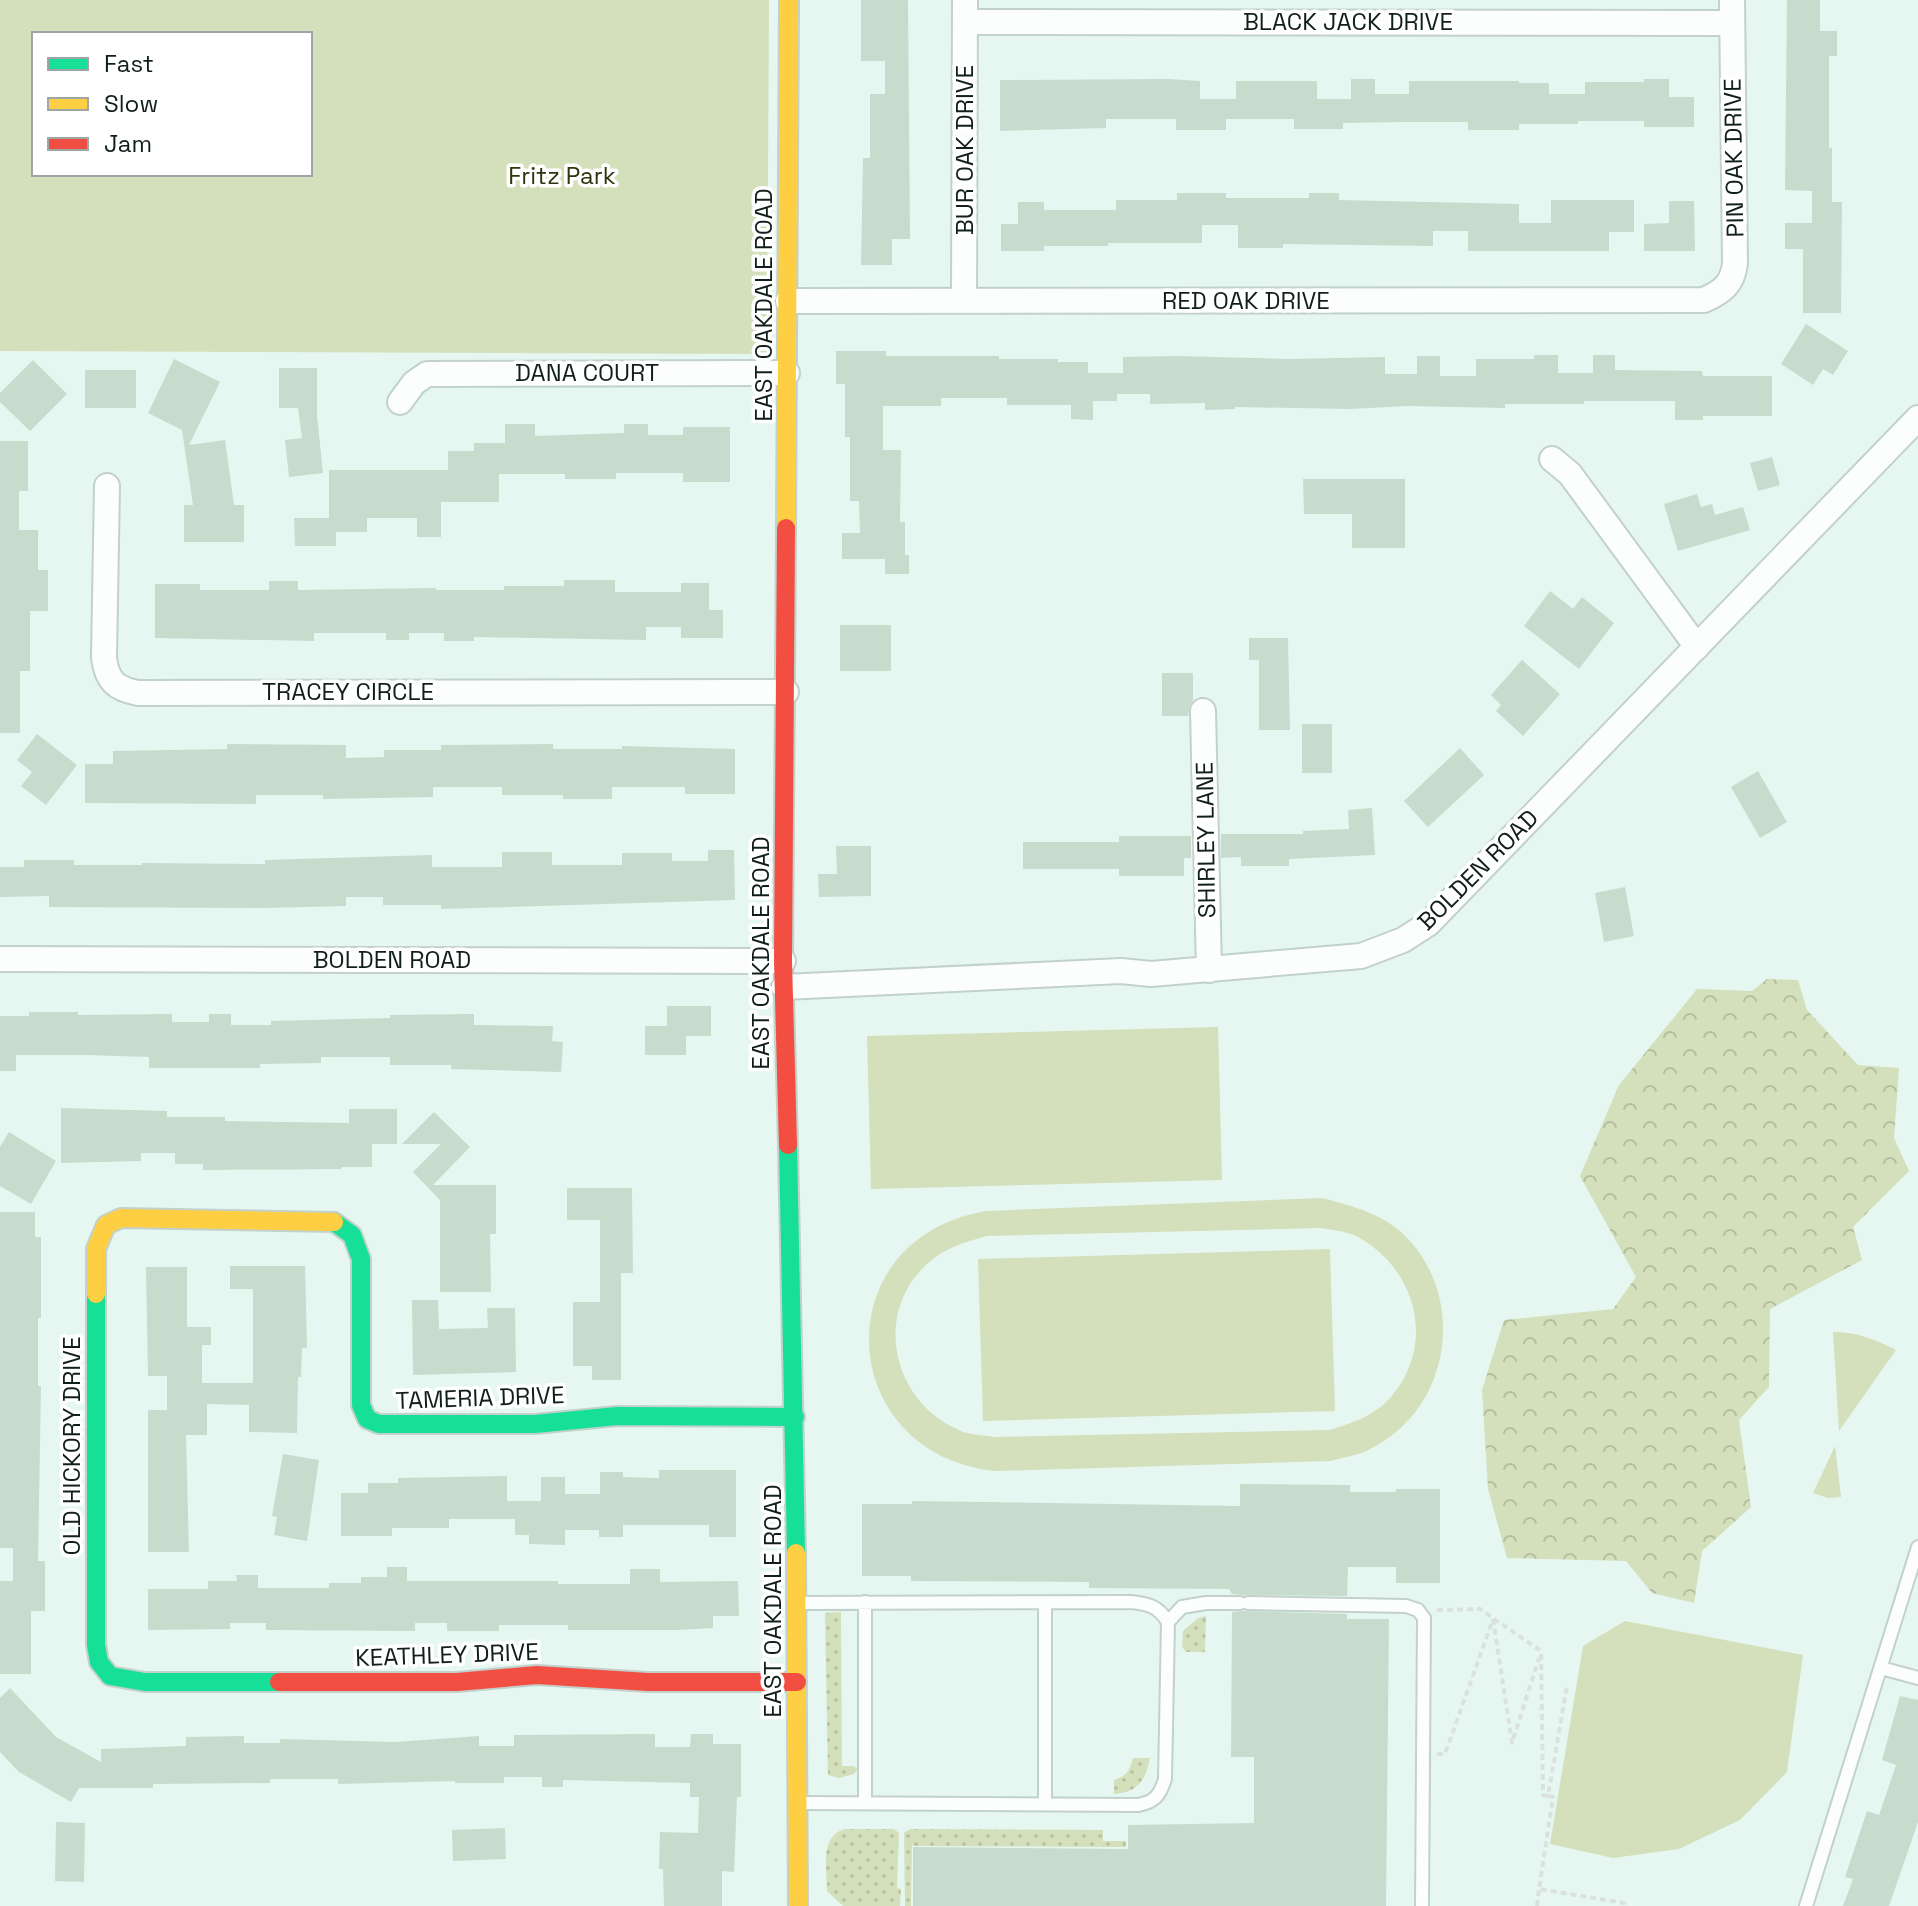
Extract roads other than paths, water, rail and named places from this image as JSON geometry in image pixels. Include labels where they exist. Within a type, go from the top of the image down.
[{"type":"street","name":"EAST OAKDALE ROAD","points":[[789,0],[783,961],[795,1417],[798,1906]]},
{"type":"street","name":"BLACK JACK DRIVE","points":[[965,11],[1732,11]]},
{"type":"street","name":"BUR OAK DRIVE","points":[[964,301],[965,11]]},
{"type":"street","name":"PIN OAK DRIVE","points":[[1704,300],[1718,294],[1730,283],[1734,273],[1732,11]]},
{"type":"street","name":"RED OAK DRIVE","points":[[788,301],[1704,300]]},
{"type":"street","name":"DANA COURT","points":[[400,402],[414,383],[427,374],[787,373]]},
{"type":"street","name":"BOLDEN ROAD","points":[[784,987],[1209,970],[1361,956],[1403,940],[1428,924],[1918,418]]},
{"type":"street","points":[[1552,459],[1570,474],[1697,647]]},
{"type":"street","name":"TRACEY CIRCLE","points":[[107,486],[104,658],[106,673],[114,685],[124,690],[138,693],[786,692]]},
{"type":"street","name":"SHIRLEY LANE","points":[[1203,711],[1209,970]]},
{"type":"street","name":"BOLDEN ROAD","points":[[0,959],[783,961]]},
{"type":"street","name":"TAMERIA DRIVE","points":[[106,1225],[121,1218],[331,1221],[348,1228],[357,1239],[361,1259],[361,1405],[367,1419],[379,1424],[535,1424],[617,1416],[795,1417]]},
{"type":"street","name":"OLD HICKORY DRIVE","points":[[102,1667],[96,1645],[96,1249],[106,1225]]},
{"type":"street","name":"KEATHLEY DRIVE","points":[[102,1667],[110,1676],[145,1682],[457,1682],[537,1675],[648,1682],[797,1682]]},
{"type":"lane","points":[[1806,1906],[1918,1547]]},
{"type":"lane","points":[[865,1602],[865,1803]]},
{"type":"lane","points":[[797,1603],[1148,1604],[1159,1608],[1168,1622],[1165,1779],[1160,1794],[1150,1803],[798,1803]]},
{"type":"lane","points":[[1045,1603],[1045,1804]]},
{"type":"lane","points":[[1168,1622],[1182,1607],[1206,1603],[1406,1606],[1418,1610],[1424,1618],[1422,1906]]},
{"type":"lane","points":[[1881,1668],[1918,1678]]},
{"type":"park label","name":"Fritz Park","points":[[562,176]]}]
